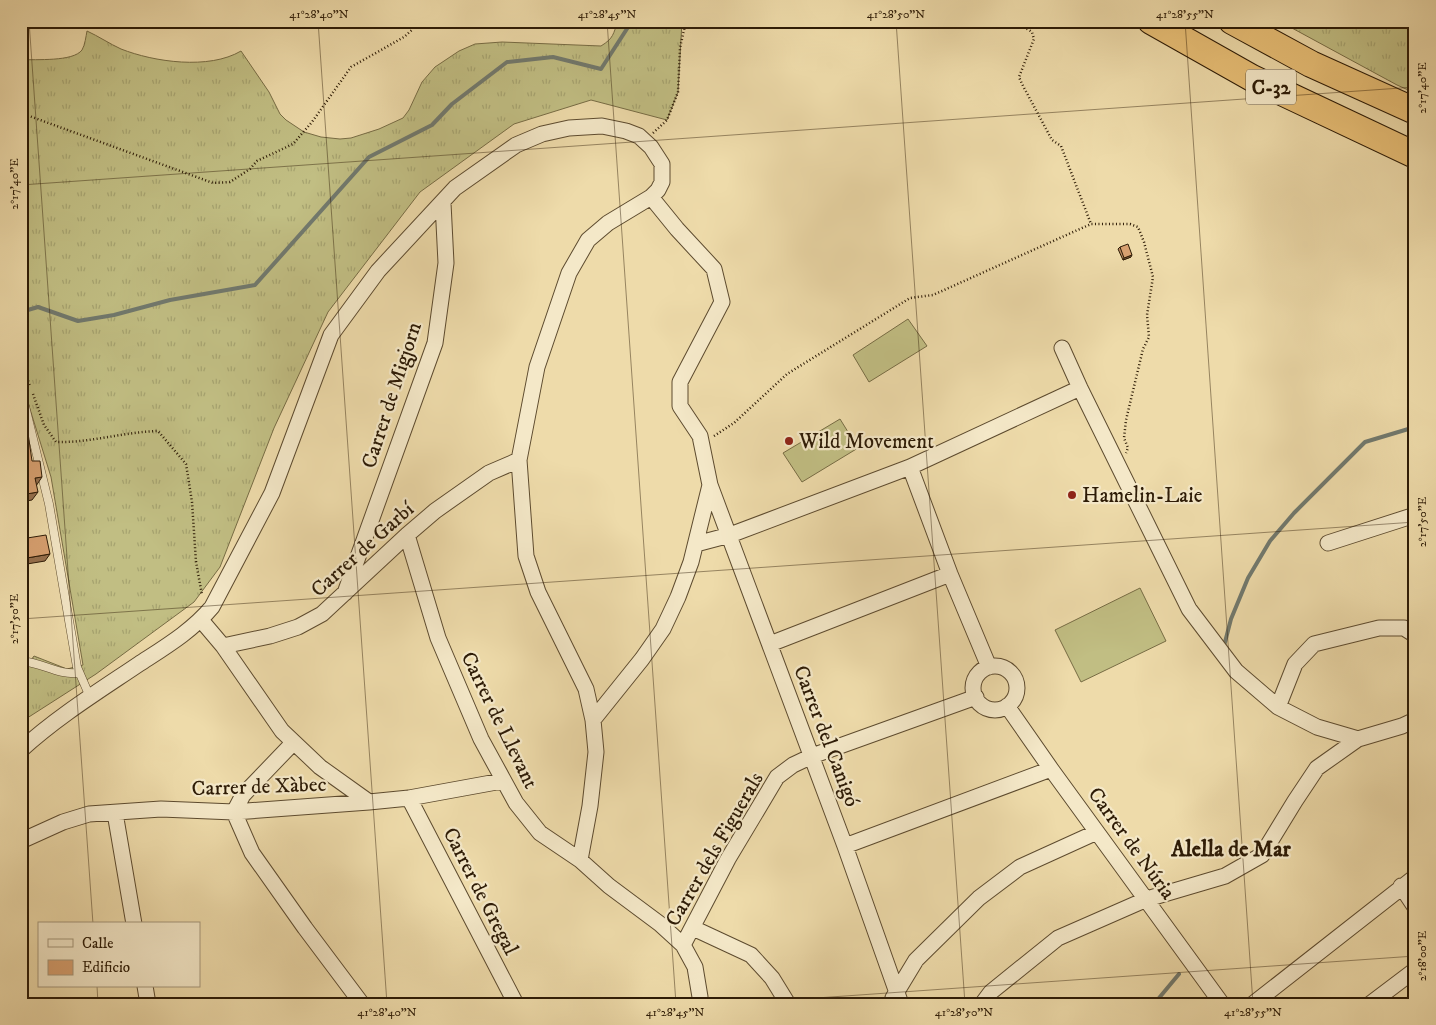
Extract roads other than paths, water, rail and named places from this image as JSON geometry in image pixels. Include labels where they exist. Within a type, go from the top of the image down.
[{"type":"highway","name":"C-32","points":[[1151,21],[1252,78],[1415,155]]},
{"type":"highway","name":"C-32","points":[[1232,21],[1311,64],[1415,112]]},
{"type":"street","points":[[21,750],[40,732],[185,634],[212,607],[272,493],[331,335],[378,271],[443,203],[454,188],[516,145],[542,134],[569,128],[602,126],[639,136],[652,147],[662,164],[662,182],[658,190],[651,197],[608,223],[588,240],[569,273],[537,367],[519,460],[526,556],[538,592],[586,688],[593,720],[596,752],[590,806],[580,860]]},
{"type":"street","points":[[593,720],[642,659],[663,629],[678,597],[696,544],[710,485],[700,436],[680,406],[680,382],[722,302],[714,269],[677,229],[651,197]]},
{"type":"street","name":"Carrer de Migjorn","points":[[345,593],[435,342],[446,263],[443,203]]},
{"type":"street","points":[[1062,348],[1189,609],[1236,670],[1278,707],[1317,727],[1358,739]]},
{"type":"street","points":[[696,544],[730,535],[910,467],[1080,388]]},
{"type":"street","name":"Carrer de Garbí","points":[[223,646],[270,636],[298,627],[322,614],[435,511],[489,473],[519,460]]},
{"type":"street","points":[[910,467],[950,574],[989,668]]},
{"type":"street","name":"Carrer del Canigó","points":[[710,485],[845,846],[895,1000]]},
{"type":"street","points":[[1328,543],[1415,514]]},
{"type":"street","name":"Carrer de Llevant","points":[[407,535],[438,638],[481,739],[516,804],[540,833],[580,860],[609,886],[660,924],[683,944],[695,967],[699,1000]]},
{"type":"street","points":[[770,644],[950,574]]},
{"type":"street","points":[[201,620],[223,646],[282,731],[293,743],[320,767],[369,802]]},
{"type":"street","points":[[1278,707],[1295,664],[1314,644],[1378,628],[1404,628],[1415,635]]},
{"type":"street","points":[[989,668],[1003,668],[1014,676],[1017,690],[1016,696],[1002,709],[991,709],[981,705],[976,697],[975,681],[983,670],[989,668]]},
{"type":"street","name":"Carrer dels Figuerals","points":[[683,944],[728,858],[777,777],[793,765],[812,756],[976,697]]},
{"type":"street","name":"Carrer de Núria","points":[[1007,706],[1222,1004]]},
{"type":"street","points":[[982,1004],[991,992],[1058,938],[1147,898],[1224,876],[1262,855],[1294,801],[1317,768],[1358,739],[1402,726],[1415,720]]},
{"type":"street","points":[[293,743],[243,795],[234,812],[252,854],[362,1004]]},
{"type":"street","points":[[845,846],[1051,769]]},
{"type":"street","name":"Carrer de Xàbec","points":[[21,840],[63,822],[89,814],[161,809],[234,812],[369,802],[409,798],[502,781]]},
{"type":"street","name":"Carrer de Gregal","points":[[409,798],[516,1004]]},
{"type":"street","points":[[115,813],[134,922]]},
{"type":"street","points":[[895,1000],[916,960],[979,898],[1020,867],[1097,832]]},
{"type":"street","points":[[1252,1004],[1401,886],[1415,877]]},
{"type":"street","points":[[1401,886],[1415,907]]},
{"type":"street","points":[[693,928],[751,955],[772,978],[788,1004]]},
{"type":"street","points":[[1370,1004],[1415,970]]},
{"type":"street","points":[[144,988],[148,1004]]},
{"type":"lane","points":[[21,390],[49,504],[77,667],[90,697]]},
{"type":"lane","points":[[21,661],[32,662],[65,674],[79,673]]},
{"type":"waterway","points":[[21,312],[38,307],[78,321],[114,315],[170,300],[255,285],[369,157],[432,125],[452,104],[507,62],[553,57],[601,69],[632,21]]},
{"type":"waterway","points":[[1224,646],[1231,619],[1248,578],[1270,541],[1294,513],[1365,442],[1415,427]]},
{"type":"waterway","points":[[1154,1004],[1179,974]]},
{"type":"place","name":"Wild Movement","points":[[789,441]]},
{"type":"place","name":"Hamelin-Laie","points":[[1072,495]]},
{"type":"district","name":"Alella de Mar","points":[[1231,848]]}]
